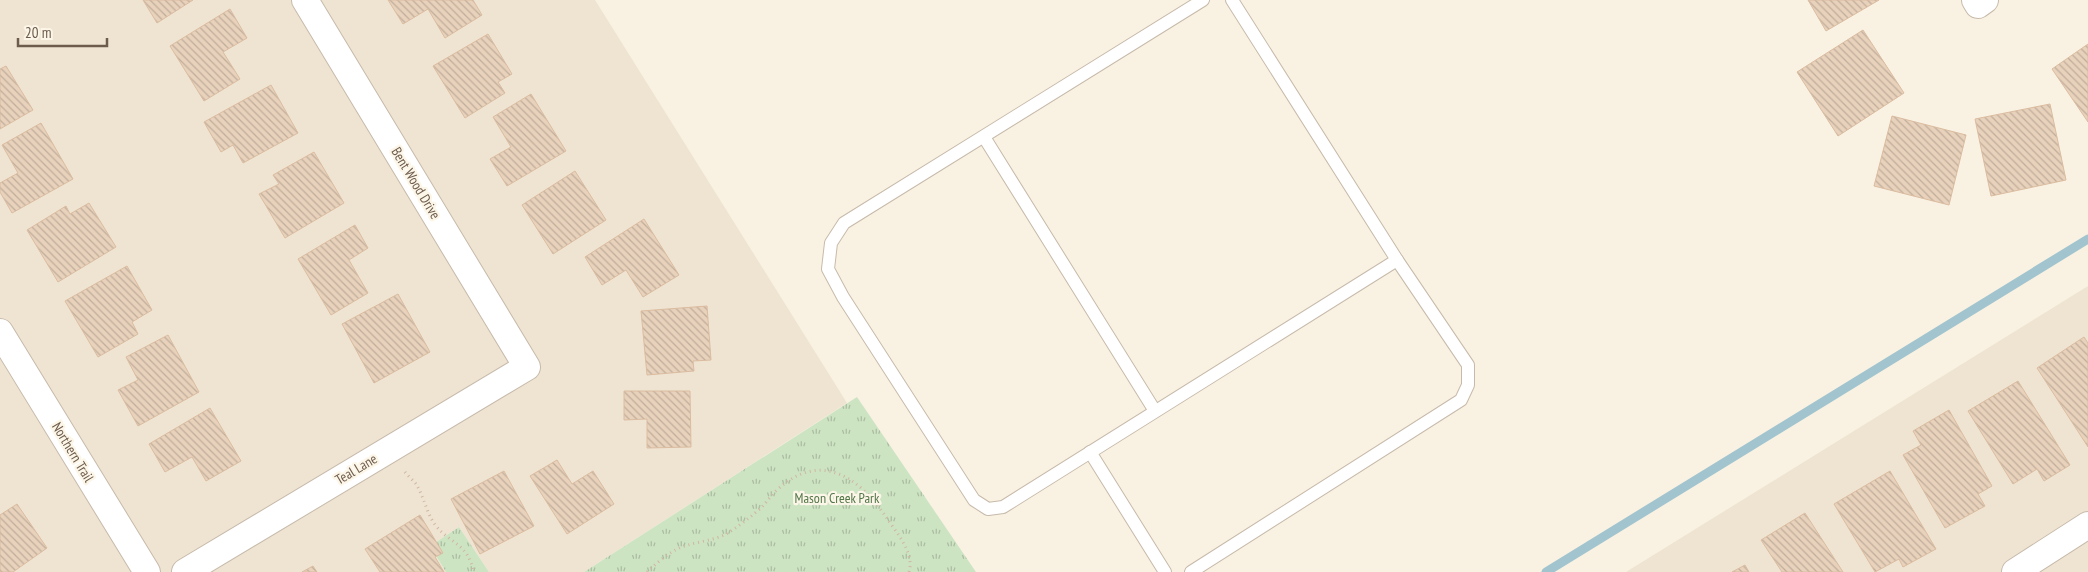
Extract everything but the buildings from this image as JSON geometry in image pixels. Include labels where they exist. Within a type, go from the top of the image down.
[{"type":"street","name":"Bent Wood Drive","points":[[305,0],[527,367]]},
{"type":"street","name":"Northern Trail","points":[[0,332],[147,572]]},
{"type":"street","name":"Teal Lane","points":[[185,572],[527,367]]},
{"type":"street","points":[[2015,572],[2088,525]]},
{"type":"lane","points":[[1203,0],[844,222],[831,243],[828,269],[843,297],[974,500],[988,509],[1003,507],[1397,260]]},
{"type":"lane","points":[[1191,572],[1461,400],[1468,385],[1468,365],[1397,260],[1232,0]]},
{"type":"lane","points":[[984,137],[1155,411]]},
{"type":"lane","points":[[1090,452],[1165,572]]},
{"type":"path","points":[[389,450],[398,465],[416,484],[437,527],[460,545],[470,556],[474,572]]},
{"type":"path","points":[[647,572],[662,558],[686,545],[714,539],[727,533],[762,507],[777,490],[796,476],[819,471],[842,473],[860,484],[874,499],[908,554],[909,572]]},
{"type":"shaded area","points":[[0,0],[595,0],[847,403],[584,572],[489,572],[459,527],[430,546],[446,572],[0,572]]},
{"type":"shaded area","points":[[2088,286],[2088,572],[1626,572]]},
{"type":"green space","name":"Mason Creek Park","points":[[857,397],[976,572],[584,572]]},
{"type":"green space","points":[[459,527],[489,572],[446,572],[430,546]]},
{"type":"waterway","points":[[1546,572],[2088,239]]}]
